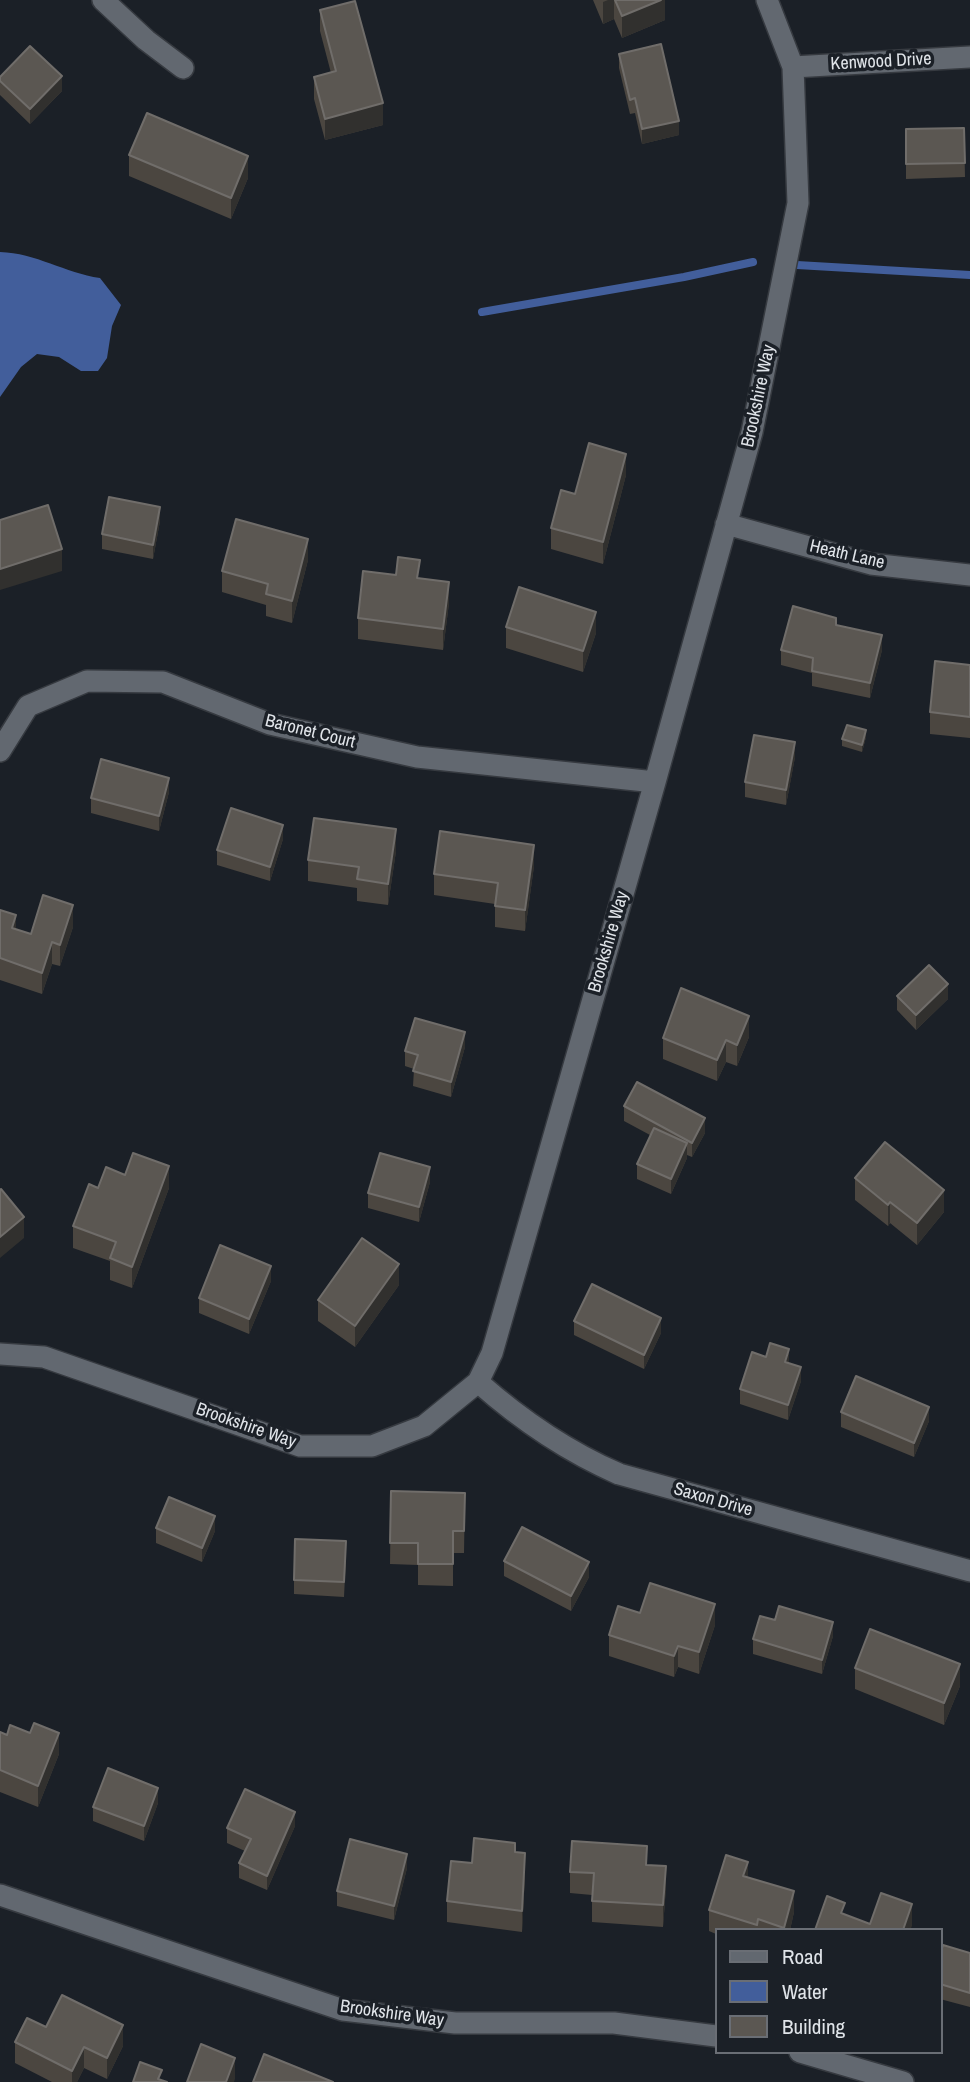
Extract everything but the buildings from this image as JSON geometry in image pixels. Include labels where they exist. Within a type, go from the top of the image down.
[{"type":"street","points":[[103,0],[146,40],[183,68]]},
{"type":"street","name":"Brookshire Way","points":[[0,1354],[44,1357],[300,1446],[372,1446],[424,1426],[478,1382],[492,1353],[752,432],[798,203],[793,67],[767,0]]},
{"type":"street","name":"Kenwood Drive","points":[[793,67],[970,57]]},
{"type":"street","name":"Heath Lane","points":[[726,524],[871,564],[970,575]]},
{"type":"street","name":"Baronet Court","points":[[0,751],[27,706],[87,681],[163,682],[270,724],[417,757],[655,782]]},
{"type":"street","name":"Saxon Drive","points":[[478,1382],[553,1441],[619,1474],[970,1571]]},
{"type":"street","name":"Brookshire Way","points":[[0,1895],[343,2010],[455,2023],[614,2023],[715,2036]]},
{"type":"street","points":[[807,2054],[904,2082]]},
{"type":"water","points":[[0,252],[26,256],[100,278],[121,305],[112,326],[107,358],[98,371],[81,371],[59,357],[37,354],[21,367],[0,397]]},
{"type":"waterway","points":[[482,312],[684,277],[753,262]]},
{"type":"waterway","points":[[797,265],[970,275]]}]
